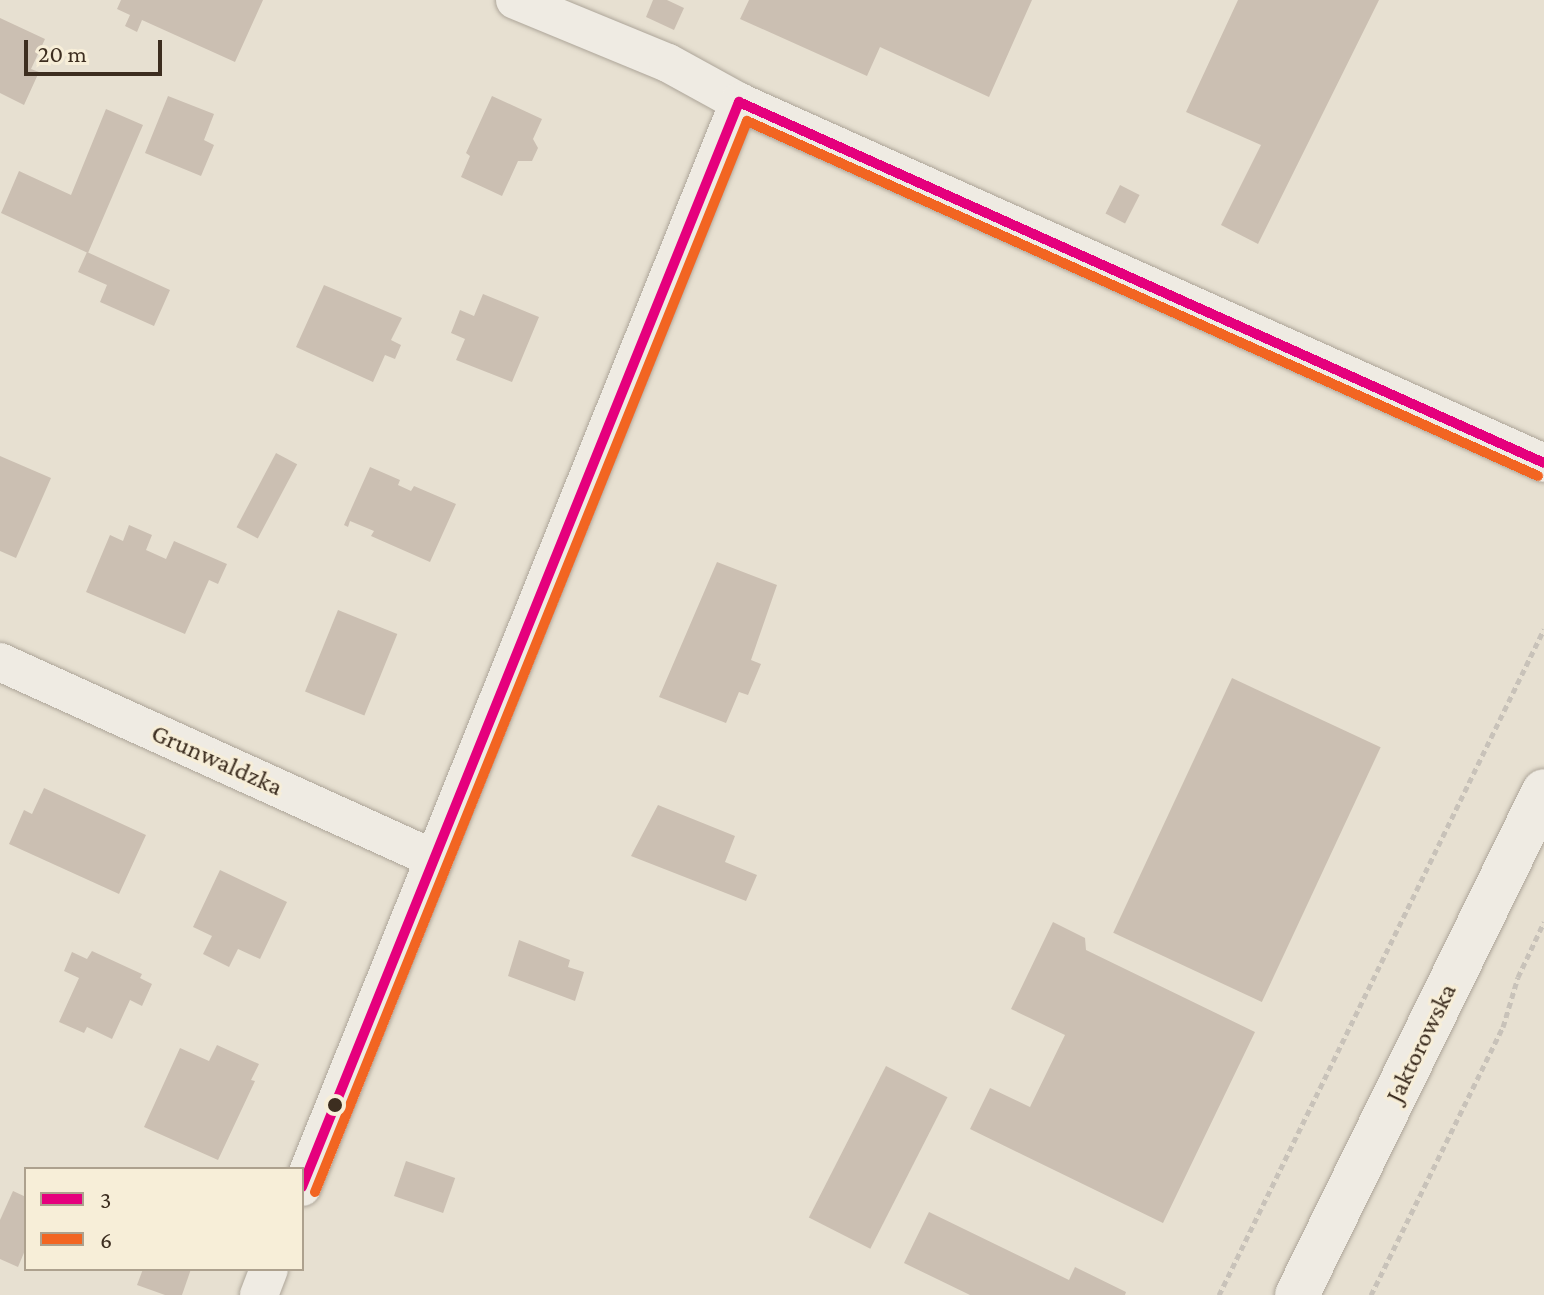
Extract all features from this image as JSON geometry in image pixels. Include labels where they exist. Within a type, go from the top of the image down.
[{"type":"main road","name":"Jaktorowska","points":[[1297,1295],[1544,791]]},
{"type":"street","points":[[522,1],[668,63],[739,102],[1544,463]]},
{"type":"street","points":[[304,1182],[739,102]]},
{"type":"street","name":"Grunwaldzka","points":[[0,662],[434,859]]},
{"type":"street","points":[[259,1295],[268,1271]]},
{"type":"path","points":[[1219,1295],[1544,629]]},
{"type":"path","points":[[1371,1295],[1503,1027],[1518,977],[1544,922]]},
{"type":"building","points":[[121,0],[263,0],[235,62],[142,20],[137,32],[125,26],[130,15],[117,9]]},
{"type":"building","points":[[653,0],[667,0],[684,8],[674,30],[646,17]]},
{"type":"building","points":[[749,0],[1032,0],[989,97],[880,47],[867,76],[740,19]]},
{"type":"building","points":[[1238,0],[1379,0],[1258,244],[1221,225],[1261,145],[1186,112]]},
{"type":"building","points":[[0,18],[45,39],[31,69],[39,72],[24,105],[0,93]]},
{"type":"building","points":[[168,96],[214,114],[204,140],[214,145],[201,176],[145,153]]},
{"type":"building","points":[[492,96],[542,119],[533,139],[538,148],[532,161],[518,161],[502,196],[461,177],[470,156],[466,153]]},
{"type":"building","points":[[106,109],[143,125],[88,253],[1,213],[19,171],[71,195]]},
{"type":"building","points":[[1120,185],[1140,195],[1125,223],[1105,214]]},
{"type":"building","points":[[87,252],[170,290],[154,326],[100,302],[107,285],[78,272]]},
{"type":"building","points":[[324,285],[402,318],[391,340],[401,345],[395,359],[385,355],[373,382],[296,347]]},
{"type":"building","points":[[483,294],[539,317],[512,382],[456,360],[465,339],[451,333],[460,310],[474,316]]},
{"type":"building","points":[[276,453],[297,464],[258,538],[237,527]]},
{"type":"building","points":[[0,456],[51,478],[16,558],[0,551]]},
{"type":"building","points":[[370,467],[400,480],[398,485],[411,491],[414,486],[456,504],[430,562],[371,536],[374,531],[350,521],[348,527],[344,525]]},
{"type":"building","points":[[129,525],[152,535],[146,550],[166,559],[174,541],[227,564],[218,584],[209,580],[185,634],[86,592],[110,535],[123,541]]},
{"type":"building","points":[[717,562],[777,585],[751,660],[761,664],[748,695],[739,692],[726,723],[659,697]]},
{"type":"building","points":[[338,610],[397,634],[364,716],[305,692]]},
{"type":"building","points":[[1232,678],[1381,747],[1262,1002],[1113,933]]},
{"type":"building","points":[[44,788],[146,835],[119,894],[9,844],[24,810],[32,814]]},
{"type":"building","points":[[658,805],[735,836],[725,862],[757,875],[746,901],[631,856]]},
{"type":"building","points":[[220,870],[287,902],[260,959],[238,949],[229,967],[203,954],[212,936],[193,927]]},
{"type":"building","points":[[1053,922],[1085,938],[1086,950],[1255,1032],[1163,1223],[970,1129],[990,1088],[1030,1107],[1065,1035],[1011,1009]]},
{"type":"building","points":[[519,940],[570,960],[568,967],[584,972],[575,1001],[508,976]]},
{"type":"building","points":[[92,951],[142,974],[140,978],[152,984],[142,1006],[130,1000],[112,1039],[87,1027],[84,1033],[59,1022],[79,978],[64,971],[72,952],[87,959]]},
{"type":"building","points":[[217,1045],[259,1064],[251,1080],[255,1081],[218,1160],[144,1127],[180,1048],[209,1061]]},
{"type":"building","points":[[886,1066],[947,1097],[870,1249],[809,1217]]},
{"type":"building","points":[[406,1161],[455,1178],[443,1213],[394,1196]]},
{"type":"building","points":[[13,1191],[24,1196],[24,1253],[18,1267],[0,1259],[0,1220]]},
{"type":"building","points":[[929,1212],[1069,1280],[1075,1267],[1126,1292],[1125,1295],[970,1295],[904,1263]]},
{"type":"building","points":[[142,1271],[190,1271],[182,1295],[165,1295],[137,1285]]},
{"type":"transit line","name":"3","points":[[739,102],[1544,463]]},
{"type":"transit line","name":"3","points":[[304,1182],[739,102]]},
{"type":"transit line","name":"6","points":[[315,1192],[747,121],[1538,476]]}]
